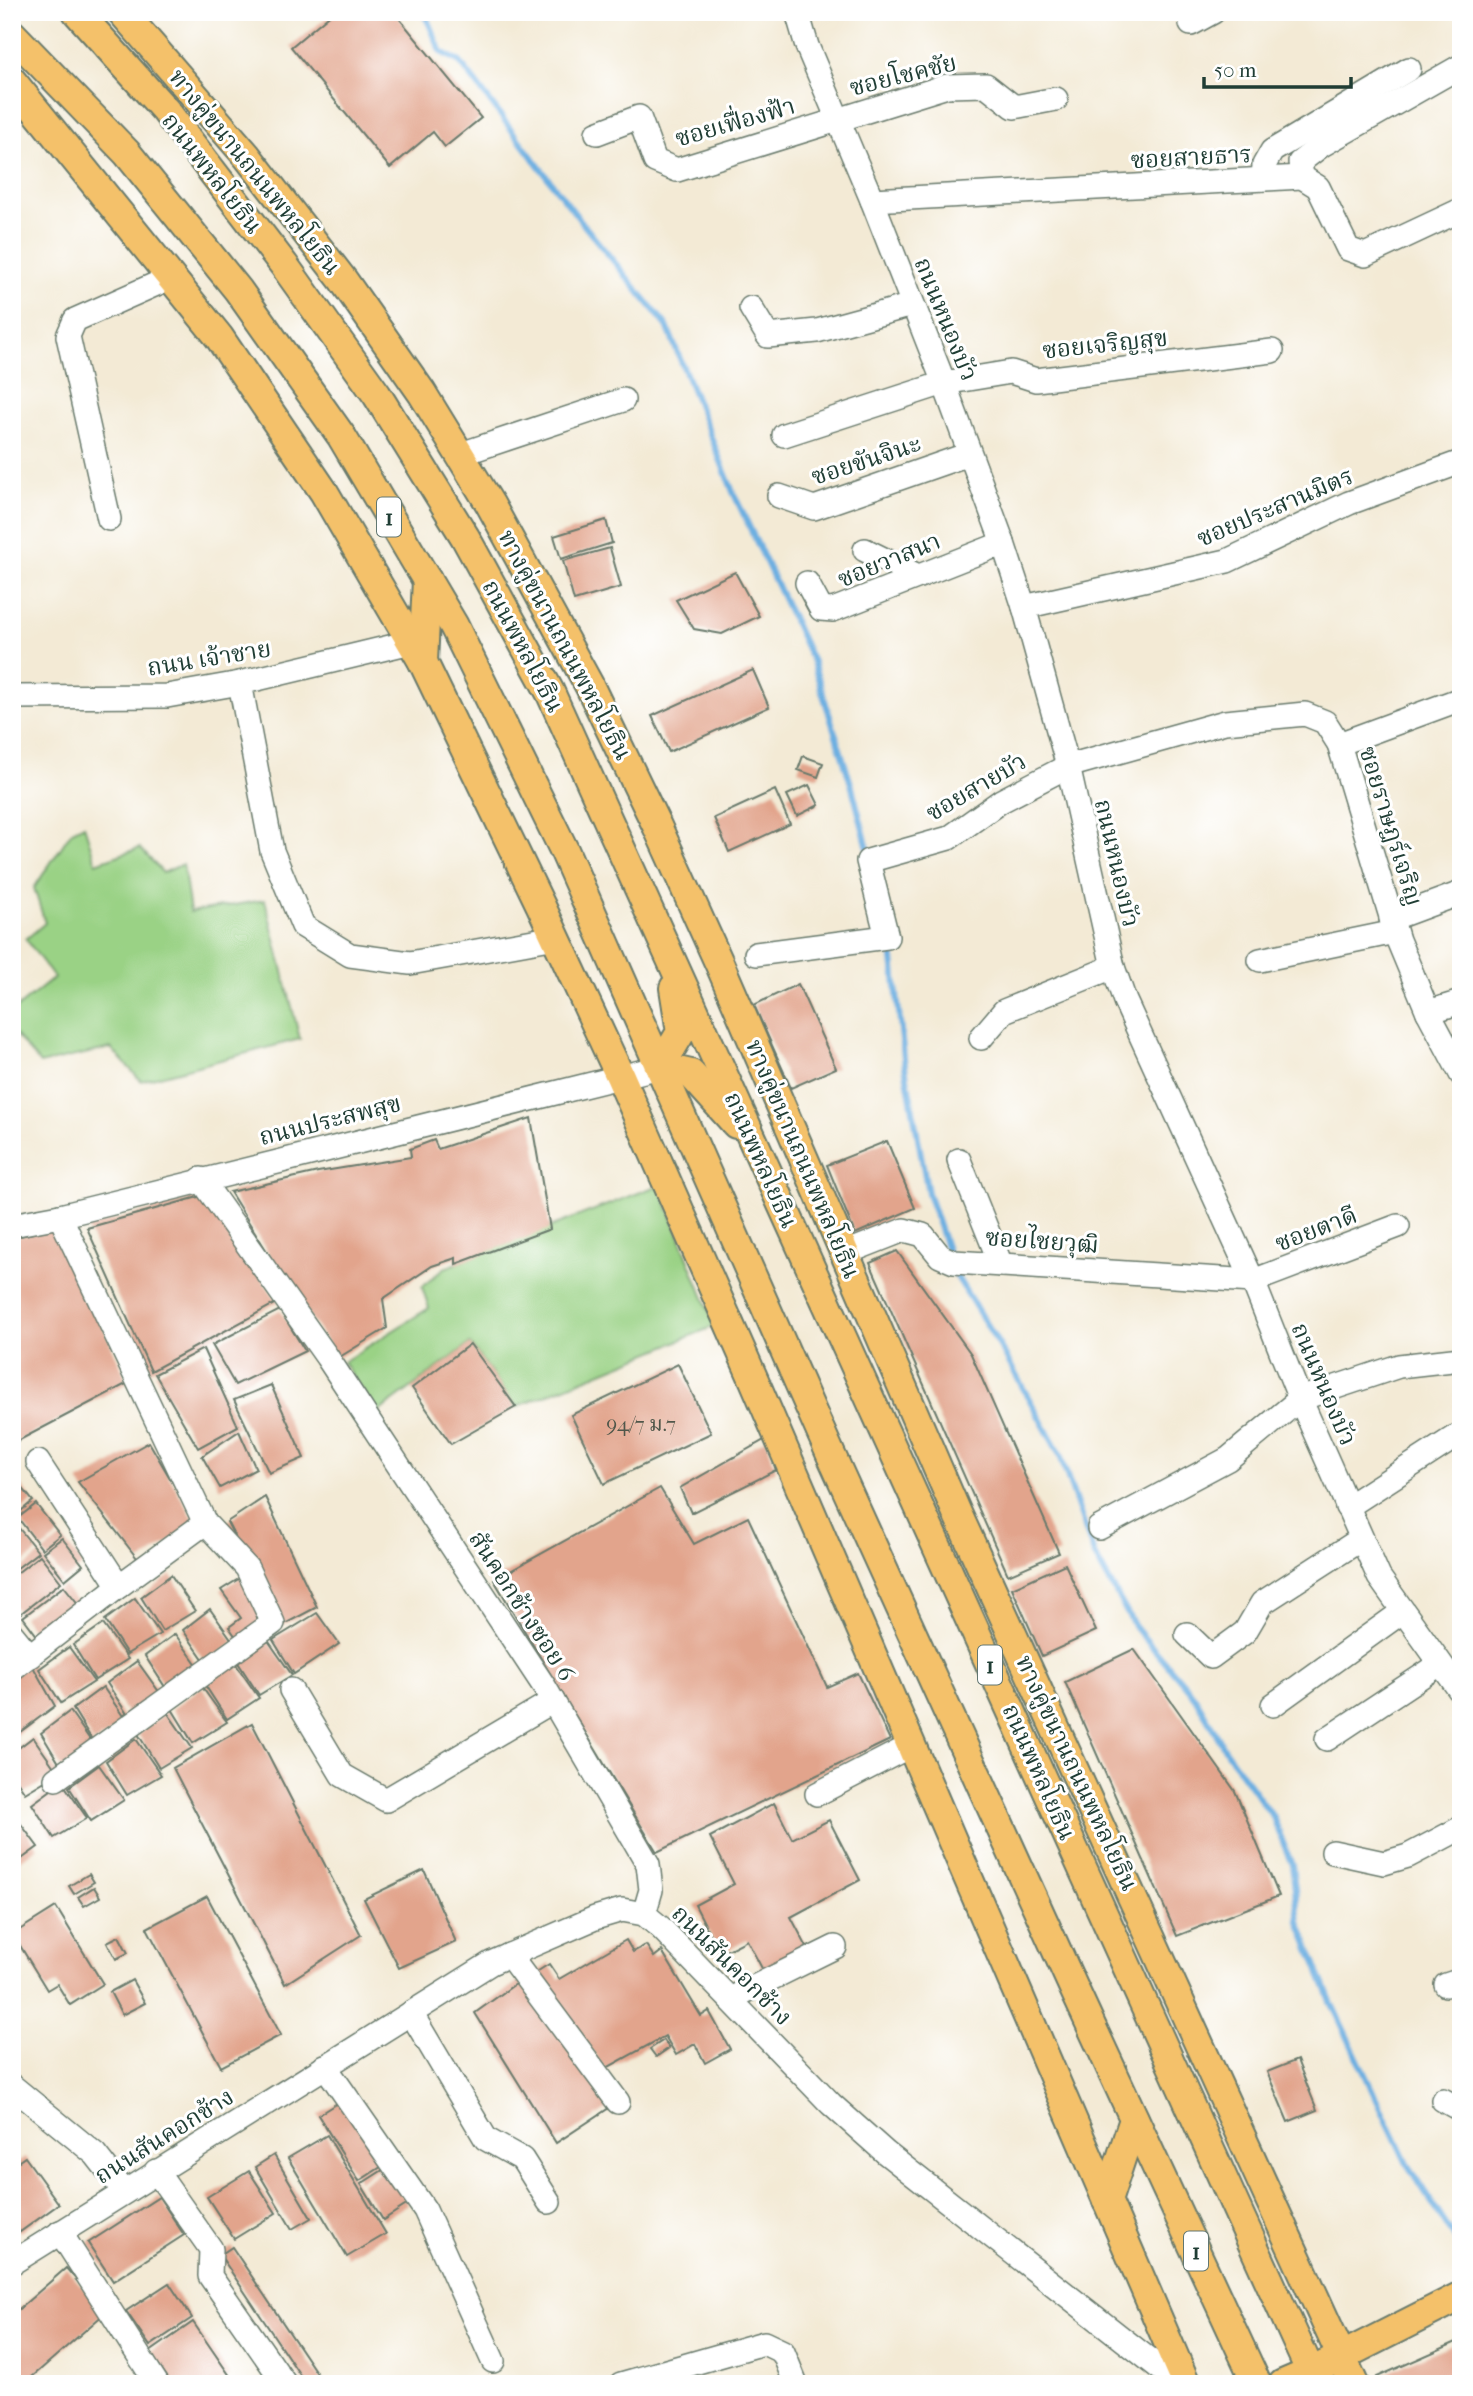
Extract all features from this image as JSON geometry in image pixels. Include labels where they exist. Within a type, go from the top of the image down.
[{"type":"main road","name":"ถนนพหลโยธิน","points":[[77,12],[165,110],[284,265],[377,395],[466,537],[550,692],[1314,2378]]},
{"type":"main road","name":"ทางคู่ขนานถนนพหลโยธิน","points":[[122,12],[247,156],[343,280],[422,393],[461,454],[589,685],[720,965],[957,1513],[1354,2384]]},
{"type":"main road","name":"1","points":[[12,34],[127,153],[238,290],[342,437],[454,626],[564,850],[831,1455],[1257,2384]]},
{"type":"main road","name":"1","points":[[15,86],[123,220],[173,277],[219,337],[324,492],[417,652],[556,937],[754,1380],[1107,2201],[1175,2381]]},
{"type":"main road","points":[[247,156],[284,265]]},
{"type":"main road","points":[[417,652],[427,580]]},
{"type":"main road","points":[[508,616],[589,685]]},
{"type":"main road","points":[[668,951],[681,1032],[660,1067],[691,1074],[753,1143]]},
{"type":"main road","points":[[798,1242],[866,1305]]},
{"type":"main road","points":[[754,1380],[831,1455]]},
{"type":"main road","points":[[1178,1995],[1182,2089]]},
{"type":"main road","points":[[1107,2201],[1134,2119]]},
{"type":"main road","points":[[1283,2384],[1314,2378],[1342,2355],[1461,2296]]},
{"type":"street","name":"ถนนหนองบัว","points":[[797,12],[807,46],[872,200],[1003,543],[1024,607],[1068,766],[1113,967],[1125,1001],[1253,1281],[1300,1399],[1379,1577],[1461,1692]]},
{"type":"street","points":[[1191,24],[1213,12]]},
{"type":"street","points":[[1263,179],[1264,165],[1272,151],[1461,66]]},
{"type":"street","points":[[1409,69],[1300,162],[1302,177],[1318,187],[1348,249],[1365,255],[1461,210]]},
{"type":"street","name":"ซอยโชคชัย","points":[[838,119],[947,86],[986,85],[1014,107],[1056,99]]},
{"type":"street","name":"ซอยเฟื่องฟ้า","points":[[597,133],[639,117],[655,161],[677,170],[838,119]]},
{"type":"street","name":"ซอยสายธาร","points":[[872,200],[1302,177]]},
{"type":"street","points":[[109,519],[68,336],[75,320],[173,277]]},
{"type":"street","points":[[751,308],[768,336],[817,331],[912,305]]},
{"type":"street","name":"ซอยเจริญสุข","points":[[784,435],[944,383],[1011,372],[1036,380],[1272,351]]},
{"type":"street","points":[[461,454],[623,400]]},
{"type":"street","name":"ซอยขันจินะ","points":[[779,496],[814,508],[969,454]]},
{"type":"street","name":"ซอยประสานมิตร","points":[[1024,607],[1227,561],[1349,503],[1461,462]]},
{"type":"street","name":"ซอยวาสนา","points":[[807,583],[821,609],[833,610],[1003,543]]},
{"type":"street","points":[[865,550],[918,576]]},
{"type":"street","name":"ถนน เจ้าชาย","points":[[12,697],[167,696],[417,652]]},
{"type":"street","points":[[240,683],[272,851],[303,926],[350,955],[410,963],[556,937]]},
{"type":"street","points":[[1339,744],[1461,699]]},
{"type":"street","name":"ซอยราษฎร์เจริญ","points":[[1068,766],[1225,722],[1305,714],[1325,722],[1339,744],[1393,925],[1428,1012],[1461,1074]]},
{"type":"street","name":"ซอยสายบัว","points":[[756,954],[887,937],[868,861],[949,838],[1001,801],[1068,766]]},
{"type":"street","points":[[1260,960],[1393,925],[1461,893]]},
{"type":"street","points":[[981,1038],[1004,1011],[1113,967]]},
{"type":"street","points":[[1428,1012],[1461,1002]]},
{"type":"street","name":"ถนนประสพสุข","points":[[13,1224],[60,1216],[660,1067]]},
{"type":"street","points":[[960,1160],[1001,1265]]},
{"type":"street","name":"สันคอกช้างซอย 6","points":[[201,1179],[314,1339],[553,1701],[648,1864],[651,1890],[644,1914]]},
{"type":"street","points":[[56,1779],[273,1623],[247,1568],[205,1522],[60,1216]]},
{"type":"street","name":"ซอยตาดี","points":[[1253,1281],[1398,1226]]},
{"type":"street","name":"ซอยไชยวุฒิ","points":[[843,1254],[904,1230],[923,1235],[940,1256],[954,1262],[1253,1281]]},
{"type":"street","points":[[1099,1528],[1228,1459],[1300,1399],[1399,1366],[1461,1359]]},
{"type":"street","points":[[1347,1507],[1455,1437]]},
{"type":"street","points":[[38,1462],[119,1586]]},
{"type":"street","points":[[12,1634],[21,1662],[205,1522]]},
{"type":"street","points":[[1187,1634],[1211,1657],[1245,1632],[1262,1603],[1361,1539]]},
{"type":"street","points":[[1273,1705],[1402,1612]]},
{"type":"street","points":[[1327,1739],[1440,1664]]},
{"type":"street","points":[[291,1690],[342,1775],[386,1800],[553,1701]]},
{"type":"street","points":[[817,1794],[910,1746]]},
{"type":"street","points":[[1333,1852],[1384,1863],[1408,1856],[1461,1828]]},
{"type":"street","name":"ถนนสันคอกช้าง","points":[[12,2263],[491,1963],[595,1918],[622,1910],[644,1914],[661,1928],[831,2104],[886,2153],[1175,2381]]},
{"type":"street","points":[[730,1999],[835,1947]]},
{"type":"street","points":[[509,1955],[618,2102]]},
{"type":"street","points":[[411,2013],[486,2139],[522,2159],[549,2202]]},
{"type":"street","points":[[325,2066],[425,2210],[493,2361]]},
{"type":"street","points":[[12,2086],[94,2154],[124,2191]]},
{"type":"street","points":[[156,2171],[212,2249],[210,2276],[285,2384]]},
{"type":"street","points":[[60,2232],[157,2384]]},
{"type":"street","points":[[621,2384],[764,2343],[783,2353],[796,2384]]},
{"type":"green space","points":[[84,825],[96,863],[140,848],[163,873],[183,864],[190,912],[265,900],[300,1039],[141,1081],[111,1048],[40,1064],[12,1031],[12,1012],[54,978],[26,939],[45,923],[34,888],[72,831]]},
{"type":"green space","points":[[659,1185],[715,1326],[516,1407],[470,1344],[377,1413],[343,1362],[429,1308],[422,1287],[444,1268]]},
{"type":"building","points":[[333,12],[394,12],[481,118],[445,147],[433,132],[390,168],[291,47]]},
{"type":"building","points":[[606,520],[612,543],[561,559],[554,536]]},
{"type":"building","points":[[610,548],[621,587],[574,601],[563,561]]},
{"type":"building","points":[[735,572],[759,616],[722,634],[694,629],[676,600]]},
{"type":"building","points":[[753,670],[769,707],[669,752],[652,716]]},
{"type":"building","points":[[803,756],[823,763],[818,777],[798,770]]},
{"type":"building","points":[[809,785],[819,805],[797,816],[787,795]]},
{"type":"building","points":[[775,790],[790,824],[729,852],[714,818]]},
{"type":"building","points":[[798,984],[836,1068],[791,1088],[754,1005]]},
{"type":"building","points":[[531,1118],[550,1229],[456,1264],[456,1258],[432,1266],[383,1299],[387,1328],[338,1358],[286,1282],[230,1192],[318,1172],[411,1157],[410,1149],[434,1140],[438,1149]]},
{"type":"building","points":[[887,1141],[915,1208],[855,1234],[827,1165]]},
{"type":"building","points":[[202,1196],[278,1302],[151,1371],[87,1228]]},
{"type":"building","points":[[59,1227],[128,1383],[12,1444],[12,1238]]},
{"type":"building","points":[[897,1251],[971,1354],[1059,1553],[1008,1575],[870,1263]]},
{"type":"building","points":[[280,1310],[305,1351],[235,1385],[212,1345]]},
{"type":"building","points":[[470,1344],[516,1407],[451,1444],[412,1388]]},
{"type":"building","points":[[203,1349],[238,1426],[198,1448],[155,1374]]},
{"type":"building","points":[[678,1364],[711,1433],[604,1484],[571,1415]]},
{"type":"building","points":[[271,1385],[304,1458],[269,1473],[234,1400]]},
{"type":"building","points":[[239,1431],[256,1469],[220,1488],[202,1456]]},
{"type":"building","points":[[766,1439],[776,1470],[691,1513],[680,1488]]},
{"type":"building","points":[[149,1442],[196,1523],[140,1562],[78,1482]]},
{"type":"building","points":[[12,1475],[33,1501],[16,1515],[12,1511]]},
{"type":"building","points":[[660,1488],[694,1544],[748,1517],[827,1687],[858,1673],[890,1740],[657,1852],[494,1580]]},
{"type":"building","points":[[265,1497],[317,1607],[281,1626],[227,1522]]},
{"type":"building","points":[[36,1504],[60,1535],[42,1549],[18,1518]]},
{"type":"building","points":[[14,1522],[38,1552],[12,1572],[12,1523]]},
{"type":"building","points":[[62,1538],[83,1565],[65,1580],[43,1552]]},
{"type":"building","points":[[40,1555],[61,1582],[20,1614],[12,1603],[12,1577]]},
{"type":"building","points":[[1065,1564],[1096,1631],[1042,1656],[1012,1588]]},
{"type":"building","points":[[171,1575],[195,1611],[162,1631],[141,1597]]},
{"type":"building","points":[[245,1575],[265,1621],[238,1640],[229,1627],[241,1618],[221,1590]]},
{"type":"building","points":[[64,1586],[83,1610],[41,1641],[23,1617]]},
{"type":"building","points":[[135,1598],[160,1634],[127,1654],[105,1620]]},
{"type":"building","points":[[210,1609],[234,1643],[206,1663],[183,1630]]},
{"type":"building","points":[[317,1613],[339,1644],[294,1674],[273,1640]]},
{"type":"building","points":[[103,1624],[128,1659],[95,1680],[73,1645]]},
{"type":"building","points":[[175,1634],[200,1669],[167,1690],[145,1656]]},
{"type":"building","points":[[267,1639],[292,1675],[259,1695],[237,1661]]},
{"type":"building","points":[[69,1647],[94,1682],[61,1703],[39,1669]]},
{"type":"building","points":[[1134,1649],[1235,1791],[1279,1896],[1177,1936],[1065,1682]]},
{"type":"building","points":[[137,1661],[162,1696],[129,1717],[107,1683]]},
{"type":"building","points":[[31,1663],[55,1706],[12,1738],[12,1674]]},
{"type":"building","points":[[235,1663],[259,1698],[227,1719],[205,1685]]},
{"type":"building","points":[[103,1687],[127,1722],[94,1743],[73,1709]]},
{"type":"building","points":[[202,1687],[227,1722],[193,1743],[172,1709]]},
{"type":"building","points":[[70,1711],[95,1747],[62,1768],[41,1733]]},
{"type":"building","points":[[167,1712],[192,1748],[159,1768],[138,1734]]},
{"type":"building","points":[[252,1723],[361,1935],[285,1984],[173,1768]]},
{"type":"building","points":[[33,1737],[58,1773],[25,1793],[12,1773],[12,1753]]},
{"type":"building","points":[[136,1739],[161,1775],[127,1795],[106,1761]]},
{"type":"building","points":[[99,1765],[124,1800],[91,1821],[69,1787]]},
{"type":"building","points":[[62,1782],[87,1818],[54,1838],[32,1804]]},
{"type":"building","points":[[774,1803],[792,1839],[829,1820],[860,1880],[791,1917],[810,1953],[766,1976],[747,1940],[720,1954],[695,1905],[734,1884],[710,1837]]},
{"type":"building","points":[[18,1820],[38,1847],[12,1866],[12,1825]]},
{"type":"building","points":[[424,1870],[456,1942],[399,1968],[364,1899]]},
{"type":"building","points":[[89,1874],[94,1882],[74,1894],[69,1886]]},
{"type":"building","points":[[94,1887],[100,1897],[84,1906],[78,1897]]},
{"type":"building","points":[[207,1896],[281,2035],[221,2067],[147,1928]]},
{"type":"building","points":[[56,1907],[103,1984],[70,2005],[57,1984],[47,1990],[13,1934]]},
{"type":"building","points":[[119,1936],[128,1953],[116,1959],[107,1942]]},
{"type":"building","points":[[626,1940],[633,1952],[646,1945],[654,1957],[662,1951],[701,2016],[709,2011],[730,2049],[705,2063],[695,2044],[676,2055],[665,2036],[605,2069],[535,1973],[549,1964],[559,1979]]},
{"type":"building","points":[[522,1979],[618,2102],[556,2143],[475,2013]]},
{"type":"building","points":[[132,1980],[145,2003],[122,2015],[110,1992]]},
{"type":"building","points":[[664,2040],[669,2048],[656,2057],[650,2049]]},
{"type":"building","points":[[1297,2060],[1317,2110],[1288,2122],[1267,2072]]},
{"type":"building","points":[[342,2100],[384,2165],[359,2181],[318,2115]]},
{"type":"building","points":[[327,2135],[386,2234],[347,2257],[288,2158]]},
{"type":"building","points":[[274,2155],[311,2218],[292,2229],[255,2167]]},
{"type":"building","points":[[25,2157],[59,2204],[20,2232],[12,2221],[12,2166]]},
{"type":"building","points":[[386,2168],[408,2204],[383,2220],[361,2184]]},
{"type":"building","points":[[249,2171],[276,2213],[234,2239],[207,2197]]},
{"type":"building","points":[[159,2197],[184,2235],[113,2281],[88,2243]]},
{"type":"building","points":[[232,2247],[324,2384],[306,2384],[220,2255]]},
{"type":"building","points":[[66,2268],[105,2313],[24,2384],[12,2384],[12,2315]]},
{"type":"building","points":[[169,2283],[192,2318],[150,2346],[126,2311]]},
{"type":"building","points":[[193,2322],[230,2376],[219,2384],[172,2384],[150,2352]]},
{"type":"building","points":[[1461,2340],[1461,2382],[1380,2384],[1377,2377]]},
{"type":"waterway","points":[[424,12],[441,52],[460,62],[583,224],[667,326],[733,492],[813,662],[852,787],[870,856]]},
{"type":"waterway","points":[[891,941],[905,1067],[928,1193],[947,1250]]},
{"type":"waterway","points":[[954,1268],[1060,1455],[1094,1554],[1135,1627],[1195,1697],[1227,1753],[1273,1817],[1292,1865],[1299,1922],[1332,2004],[1407,2164],[1461,2248]]}]
